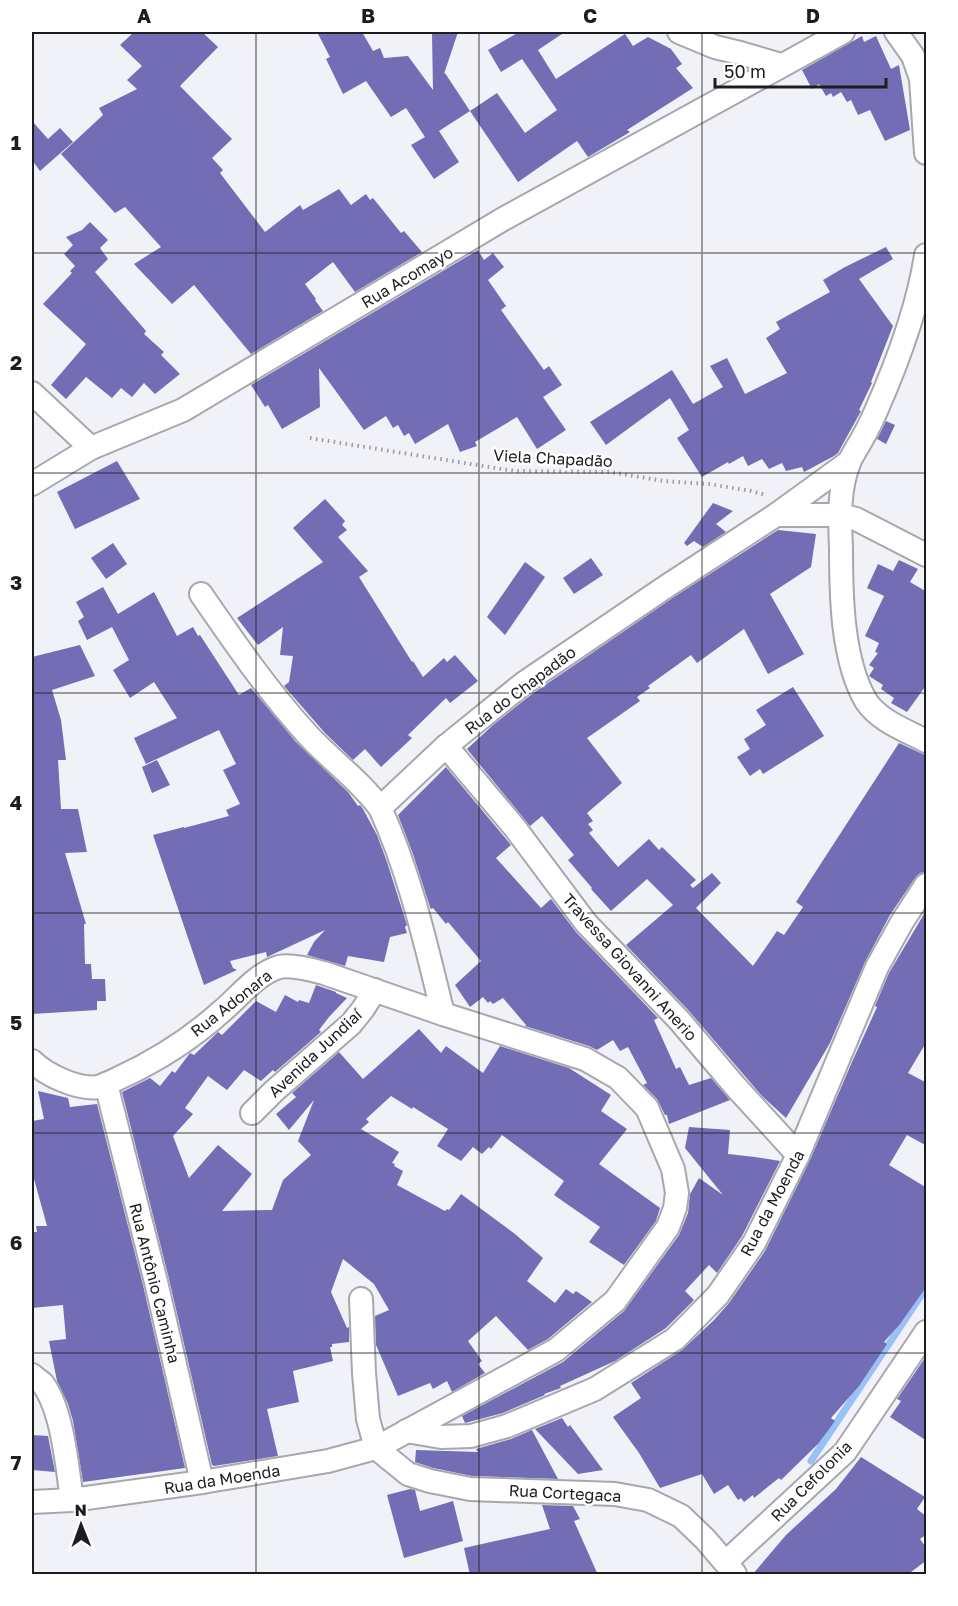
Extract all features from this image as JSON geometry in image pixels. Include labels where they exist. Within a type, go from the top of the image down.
[{"type":"street","points":[[679,32],[714,47],[740,52],[781,65]]},
{"type":"street","name":"Rua Acomayo","points":[[32,484],[91,448],[183,410],[505,218],[843,32]]},
{"type":"street","points":[[896,32],[914,56],[921,79],[927,153]]},
{"type":"street","points":[[927,255],[905,339],[876,412],[849,462],[840,515],[842,595],[846,640],[855,677],[867,702],[882,717],[927,741]]},
{"type":"street","points":[[32,393],[91,448]]},
{"type":"street","name":"Rua do Chapadão","points":[[380,808],[446,746],[524,683],[785,509],[849,462]]},
{"type":"street","points":[[785,509],[856,519],[927,555]]},
{"type":"street","points":[[201,594],[299,725],[368,792],[380,808],[406,878],[443,1014]]},
{"type":"street","name":"Travessa Giovanni Anerio","points":[[446,746],[515,828],[586,922],[679,1020],[798,1155]]},
{"type":"street","name":"Rua da Moenda","points":[[406,1431],[441,1437],[471,1436],[507,1426],[595,1389],[675,1340],[718,1295],[754,1243],[798,1155],[877,967],[902,922],[927,885]]},
{"type":"street","name":"Rua Adonara","points":[[32,1061],[52,1076],[76,1084],[96,1087],[106,1084],[140,1069],[175,1047],[222,1012],[264,974],[281,966],[324,973],[443,1014]]},
{"type":"street","name":"Avenida Jundiaí","points":[[252,1113],[351,1024],[375,990]]},
{"type":"street","name":"Rua da Moenda","points":[[32,1502],[72,1500],[202,1482],[328,1461],[376,1448],[556,1350],[615,1301],[669,1227],[675,1208],[677,1193],[673,1169],[647,1108],[618,1078],[585,1059],[443,1014]]},
{"type":"street","name":"Rua Antônio Caminha","points":[[106,1084],[159,1293],[202,1482]]},
{"type":"street","points":[[361,1299],[368,1419],[376,1448]]},
{"type":"street","name":"Rua Cefolonia","points":[[731,1568],[845,1452],[927,1332]]},
{"type":"street","points":[[32,1375],[42,1383],[51,1399],[60,1426],[72,1500]]},
{"type":"street","name":"Rua Cortegaca","points":[[376,1448],[408,1474],[470,1489],[615,1494],[648,1500],[681,1516],[731,1568]]},
{"type":"path","name":"Viela Chapadão","points":[[310,438],[514,471],[611,472],[663,481],[750,490],[785,509]]},
{"type":"building","points":[[134,32],[202,32],[218,47],[180,86],[232,139],[212,158],[223,170],[220,173],[265,232],[300,205],[303,210],[339,189],[351,205],[366,194],[370,200],[373,198],[401,233],[404,231],[422,252],[355,292],[333,262],[305,284],[323,311],[251,354],[194,285],[172,304],[134,264],[161,247],[125,207],[115,213],[61,154],[103,115],[99,108],[137,89],[127,80],[142,66],[120,45]]},
{"type":"building","points":[[317,32],[362,32],[373,51],[380,48],[384,58],[408,56],[433,90],[432,34],[458,32],[444,74],[470,111],[439,131],[459,162],[434,179],[411,145],[425,137],[406,108],[391,117],[366,81],[343,94],[326,59],[330,57]]},
{"type":"building","points":[[519,32],[565,32],[538,50],[556,79],[625,34],[633,46],[648,37],[671,49],[682,64],[676,68],[693,88],[627,130],[630,132],[588,157],[577,141],[518,182],[470,111],[497,93],[525,133],[557,110],[522,59],[501,72],[488,50]]},
{"type":"building","points":[[862,36],[864,42],[876,36],[891,69],[899,65],[910,130],[885,141],[870,110],[858,115],[851,100],[847,102],[841,92],[833,97],[831,93],[826,96],[819,84],[812,89],[802,70]]},
{"type":"building","points":[[32,121],[48,139],[60,128],[73,142],[40,171],[32,160]]},
{"type":"building","points":[[90,222],[108,240],[100,248],[108,259],[95,272],[146,331],[144,334],[164,352],[161,355],[180,374],[155,394],[144,383],[132,397],[121,388],[112,398],[86,377],[66,399],[51,385],[86,344],[43,304],[72,273],[70,271],[75,266],[64,254],[73,245],[66,237],[82,230]]},
{"type":"building","points":[[886,247],[893,259],[859,279],[893,326],[872,383],[859,410],[861,411],[838,453],[834,456],[804,472],[802,467],[786,471],[782,463],[769,469],[762,459],[748,466],[743,456],[702,477],[677,438],[689,430],[670,398],[606,445],[590,422],[672,370],[693,404],[723,387],[710,366],[727,358],[745,394],[787,373],[766,338],[780,329],[776,322],[830,292],[823,280]]},
{"type":"building","points":[[478,250],[484,260],[493,253],[504,267],[488,280],[506,306],[501,310],[544,370],[549,366],[562,385],[543,397],[566,430],[537,449],[517,417],[475,442],[477,446],[460,452],[448,424],[415,444],[409,433],[404,436],[398,425],[393,428],[386,416],[364,430],[319,368],[320,407],[282,429],[268,405],[265,407],[251,385]]},
{"type":"building","points":[[886,421],[895,425],[886,444],[877,439]]},
{"type":"building","points":[[117,461],[140,499],[75,529],[57,492]]},
{"type":"building","points":[[325,499],[345,521],[342,525],[347,530],[338,537],[368,571],[359,577],[423,677],[444,658],[447,662],[455,655],[478,681],[450,703],[446,698],[408,735],[412,738],[381,767],[365,749],[353,760],[325,733],[284,686],[289,682],[293,656],[280,655],[283,627],[258,645],[237,618],[323,562],[293,528]]},
{"type":"building","points":[[713,503],[733,511],[716,524],[726,532],[703,547],[694,541],[687,546],[684,543]]},
{"type":"building","points":[[778,530],[816,534],[811,567],[770,594],[804,654],[768,674],[744,629],[697,663],[691,655],[648,686],[650,688],[637,697],[640,701],[587,738],[622,783],[587,813],[593,821],[588,824],[593,830],[589,833],[618,867],[649,839],[659,850],[662,847],[696,880],[690,885],[693,888],[712,873],[721,883],[696,908],[753,966],[777,931],[784,935],[803,907],[796,902],[899,743],[927,756],[927,872],[920,873],[915,878],[890,915],[865,962],[830,1043],[786,1118],[762,1096],[689,1011],[626,945],[673,905],[647,879],[611,911],[568,860],[574,855],[542,816],[530,826],[467,749],[532,694],[674,597]]},
{"type":"building","points":[[113,543],[127,564],[106,579],[91,558]]},
{"type":"building","points":[[591,558],[603,575],[574,594],[563,578]]},
{"type":"building","points":[[899,560],[918,569],[910,582],[927,592],[927,684],[907,712],[891,703],[894,698],[881,689],[883,685],[869,676],[874,668],[869,665],[878,653],[875,652],[879,643],[865,636],[884,596],[867,588],[878,564],[893,571]]},
{"type":"building","points":[[525,562],[545,577],[505,635],[487,617]]},
{"type":"building","points":[[103,587],[118,614],[154,592],[177,636],[193,627],[239,695],[251,688],[296,742],[363,809],[377,835],[407,925],[405,927],[407,933],[390,937],[384,962],[348,956],[345,966],[307,955],[314,942],[325,930],[267,957],[266,952],[230,961],[233,968],[237,970],[204,985],[153,835],[229,816],[226,810],[240,804],[223,770],[236,764],[219,730],[146,764],[134,738],[177,718],[154,682],[130,698],[113,670],[129,660],[112,627],[87,640],[78,621],[84,617],[76,602]]},
{"type":"building","points":[[80,645],[95,676],[52,690],[61,720],[66,760],[58,760],[61,809],[78,809],[87,852],[65,853],[86,924],[84,924],[85,964],[91,964],[92,979],[105,979],[106,1001],[97,1001],[97,1010],[32,1014],[32,657]]},
{"type":"building","points":[[793,687],[824,736],[763,774],[760,769],[750,776],[737,757],[750,749],[744,739],[766,725],[756,710]]},
{"type":"building","points":[[157,760],[170,785],[152,793],[142,767]]},
{"type":"building","points":[[446,767],[511,845],[496,858],[541,908],[551,899],[576,932],[658,1018],[654,1020],[676,1069],[680,1067],[689,1085],[711,1078],[730,1100],[669,1124],[667,1115],[657,1099],[643,1085],[647,1083],[628,1047],[620,1051],[613,1040],[597,1050],[525,1026],[503,998],[493,1004],[490,1001],[488,1003],[483,997],[470,1007],[455,985],[481,961],[448,922],[446,924],[433,908],[431,909],[398,815]]},
{"type":"building","points":[[927,909],[927,1041],[908,1073],[927,1083],[927,1146],[907,1135],[889,1165],[927,1188],[927,1286],[884,1342],[887,1344],[859,1386],[831,1418],[835,1421],[818,1444],[781,1480],[779,1478],[754,1498],[753,1495],[744,1502],[741,1498],[738,1500],[728,1485],[714,1494],[702,1474],[660,1488],[639,1453],[613,1417],[641,1398],[631,1383],[682,1350],[714,1320],[729,1303],[765,1251],[810,1160],[877,1007],[875,1006],[889,973]]},
{"type":"building","points":[[316,985],[347,998],[319,1030],[321,1032],[275,1072],[273,1070],[261,1081],[244,1070],[227,1090],[208,1076],[185,1108],[193,1114],[173,1136],[189,1178],[218,1145],[252,1174],[222,1211],[272,1210],[283,1180],[311,1155],[298,1141],[314,1100],[289,1130],[276,1114],[296,1097],[292,1093],[339,1052],[363,1079],[419,1029],[441,1053],[446,1046],[483,1073],[500,1046],[569,1068],[611,1095],[601,1111],[627,1129],[599,1164],[660,1208],[656,1221],[624,1265],[589,1242],[600,1227],[554,1195],[564,1181],[502,1135],[491,1149],[489,1147],[482,1154],[473,1147],[461,1161],[437,1146],[448,1129],[391,1096],[366,1119],[369,1122],[361,1129],[399,1152],[392,1163],[403,1171],[397,1185],[445,1211],[449,1210],[461,1194],[543,1258],[527,1281],[555,1303],[566,1289],[573,1294],[576,1291],[592,1302],[548,1339],[528,1350],[496,1316],[468,1341],[482,1361],[478,1364],[485,1373],[452,1392],[447,1381],[433,1389],[430,1383],[398,1396],[376,1345],[375,1316],[389,1310],[374,1284],[343,1259],[331,1292],[347,1328],[349,1327],[349,1342],[332,1344],[330,1347],[333,1361],[293,1371],[299,1402],[267,1409],[278,1456],[214,1466],[122,1092],[150,1078],[160,1086],[172,1071],[175,1073],[190,1053],[194,1055],[218,1032],[222,1035],[256,1001],[276,1012],[285,995],[298,1002],[299,1000],[309,1003]]},
{"type":"building","points":[[38,1091],[68,1098],[70,1107],[97,1104],[143,1285],[185,1468],[83,1482],[73,1421],[57,1381],[49,1341],[66,1339],[63,1305],[32,1308],[32,1232],[37,1232],[36,1226],[47,1226],[34,1179],[32,1179],[32,1121],[44,1119]]},
{"type":"building","points":[[689,1127],[730,1130],[728,1154],[780,1161],[742,1236],[717,1273],[709,1265],[685,1291],[694,1300],[666,1328],[615,1361],[503,1413],[465,1423],[462,1416],[563,1362],[624,1311],[679,1235],[688,1213],[690,1194],[699,1178],[723,1195],[685,1148]]},
{"type":"building","points":[[927,1355],[927,1441],[890,1417],[901,1401],[897,1399]]},
{"type":"building","points":[[562,1418],[568,1427],[570,1425],[603,1470],[578,1474],[535,1429]]},
{"type":"building","points":[[532,1430],[558,1479],[472,1476],[415,1462],[416,1450],[478,1452],[476,1449]]},
{"type":"building","points":[[32,1435],[48,1436],[55,1472],[32,1470]]},
{"type":"building","points":[[861,1457],[925,1497],[917,1509],[927,1517],[927,1534],[920,1539],[927,1549],[927,1560],[907,1575],[752,1575],[786,1535],[836,1489]]},
{"type":"building","points":[[410,1489],[415,1490],[420,1511],[453,1501],[463,1541],[404,1558],[387,1495]]},
{"type":"building","points":[[542,1505],[573,1506],[580,1519],[574,1521],[598,1575],[470,1575],[464,1548],[550,1529]]},
{"type":"waterway","points":[[811,1461],[926,1288]]}]
